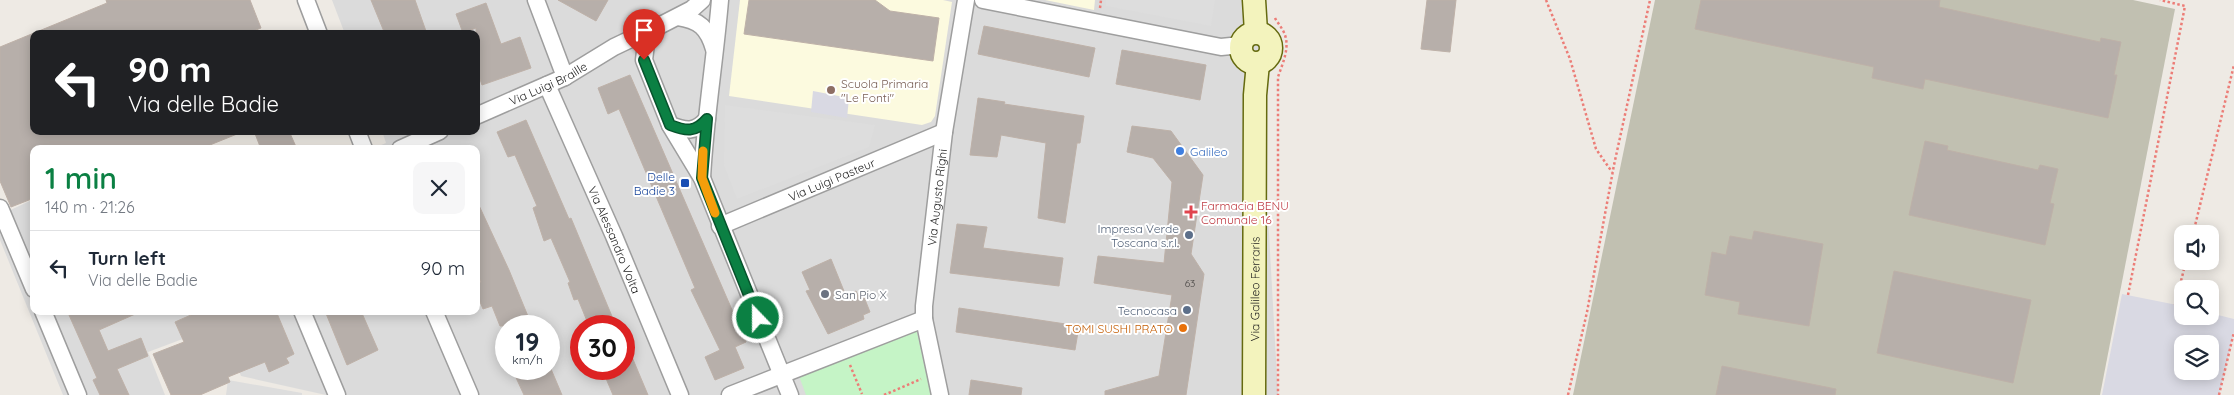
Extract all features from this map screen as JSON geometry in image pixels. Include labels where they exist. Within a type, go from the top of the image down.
[{"type":"street","points":[[306,0],[317,30]]},
{"type":"street","points":[[536,0],[565,77]]},
{"type":"street","name":"Via Luigi Braille","points":[[480,114],[565,77],[617,46],[678,17],[702,0]]},
{"type":"street","points":[[702,178],[720,0]]},
{"type":"street","name":"Via Augusto Righi","points":[[940,395],[924,319],[944,132],[966,0]]},
{"type":"street","points":[[983,0],[1221,47],[1248,38],[1254,0]]},
{"type":"street","points":[[678,17],[702,24],[708,32],[715,55]]},
{"type":"street","points":[[644,60],[646,44],[657,26]]},
{"type":"street","name":"Via Galileo Ferraris","points":[[1248,38],[1267,36],[1272,48],[1269,57],[1258,63],[1255,95],[1254,395]]},
{"type":"street","points":[[617,46],[629,45],[644,60],[670,125],[702,178],[790,395]]},
{"type":"street","name":"Via Alessandro Volta","points":[[547,85],[614,236],[680,395]]},
{"type":"street","points":[[670,125],[687,132],[695,129],[707,119]]},
{"type":"street","name":"Via Luigi Pasteur","points":[[720,226],[944,132]]},
{"type":"street","points":[[409,145],[431,135]]},
{"type":"street","points":[[0,208],[30,279]]},
{"type":"street","points":[[45,315],[78,395]]},
{"type":"street","points":[[304,315],[337,395]]},
{"type":"street","points":[[436,315],[470,395]]},
{"type":"street","points":[[730,395],[924,319]]},
{"type":"path","points":[[1546,0],[1570,59],[1596,149],[1612,172]]},
{"type":"path","points":[[1568,395],[1587,312],[1612,172],[1650,0]]},
{"type":"path","points":[[2128,295],[2185,6],[2160,0]]},
{"type":"path","points":[[1273,15],[1283,29],[1286,46],[1285,59],[1278,77],[1278,395]]},
{"type":"path","points":[[2195,225],[2234,65]]},
{"type":"path","points":[[2220,395],[2234,332]]},
{"type":"path","points":[[850,364],[862,394]]},
{"type":"path","points":[[884,395],[935,373]]},
{"type":"shaded area","points":[[332,0],[1256,0],[1278,395],[326,395],[241,376],[220,325],[148,352],[165,395],[63,395],[30,315],[480,315],[480,145],[381,145],[386,143],[383,135],[480,135],[480,30],[343,30]]},
{"type":"shaded area","points":[[740,0],[943,0],[952,2],[935,116],[931,122],[922,125],[729,96]]},
{"type":"shaded area","points":[[1045,0],[1095,0],[1094,10]]},
{"type":"shaded area","points":[[1106,0],[1215,0],[1211,26],[1106,6]]},
{"type":"shaded area","points":[[1655,0],[2133,0],[2175,9],[2100,395],[1573,395]]},
{"type":"shaded area","points":[[813,91],[849,98],[847,118],[811,112]]},
{"type":"shaded area","points":[[725,105],[875,125],[869,147],[737,199],[724,165]]},
{"type":"shaded area","points":[[30,201],[30,314],[0,240],[0,215]]},
{"type":"shaded area","points":[[2122,294],[2174,304],[2174,325],[2219,325],[2219,315],[2234,319],[2234,332],[2219,395],[2102,395]]},
{"type":"shaded area","points":[[228,380],[302,393],[302,395],[226,395]]},
{"type":"green space","points":[[916,328],[931,395],[806,395],[799,376]]},
{"type":"building","points":[[106,0],[250,0],[261,28],[256,30],[41,30],[107,3]]},
{"type":"building","points":[[371,0],[415,0],[426,30],[383,30]]},
{"type":"building","points":[[558,0],[608,0],[596,21]]},
{"type":"building","points":[[749,0],[875,0],[890,11],[939,18],[933,61],[744,34]]},
{"type":"building","points":[[1427,0],[1456,0],[1450,52],[1421,49]]},
{"type":"building","points":[[1701,0],[1940,0],[1939,7],[2100,42],[2101,38],[2121,42],[2114,75],[2117,75],[2108,118],[1925,79],[1923,89],[1872,78],[1874,67],[1695,29]]},
{"type":"building","points":[[486,3],[501,44],[520,37],[531,68],[482,85],[480,79],[480,30],[476,30],[476,28],[462,30],[456,14]]},
{"type":"building","points":[[984,26],[1095,48],[1089,77],[978,54]]},
{"type":"building","points":[[30,35],[30,135],[235,135],[210,145],[30,145],[30,200],[11,207],[0,181],[0,47]]},
{"type":"building","points":[[1122,50],[1206,65],[1200,100],[1116,84]]},
{"type":"building","points":[[630,75],[746,342],[735,347],[744,368],[715,380],[705,357],[720,350],[691,290],[695,288],[619,109],[608,114],[598,88]]},
{"type":"building","points":[[978,98],[1005,102],[1004,104],[1084,116],[1080,143],[1077,143],[1065,223],[1038,218],[1046,143],[1001,135],[997,157],[970,155]]},
{"type":"building","points":[[526,120],[569,219],[571,218],[611,315],[585,315],[578,299],[574,300],[568,283],[570,282],[551,238],[544,241],[533,208],[537,206],[515,155],[508,157],[497,132]]},
{"type":"building","points":[[1132,126],[1171,131],[1203,175],[1191,254],[1204,274],[1186,395],[1105,395],[1105,391],[1159,376],[1172,295],[1094,283],[1098,256],[1164,263],[1172,182],[1153,158],[1127,152]]},
{"type":"building","points":[[256,135],[291,135],[295,145],[259,145]]},
{"type":"building","points":[[1925,141],[1948,146],[1947,150],[2038,170],[2040,165],[2058,169],[2050,203],[2054,204],[2045,245],[1909,215]]},
{"type":"building","points":[[480,208],[527,315],[496,315],[492,306],[483,309],[480,302]]},
{"type":"building","points":[[957,224],[987,227],[983,248],[1063,258],[1059,286],[950,273]]},
{"type":"building","points":[[1754,231],[1823,244],[1809,326],[1738,314],[1740,302],[1705,295],[1712,252],[1726,255],[1730,236],[1752,240]]},
{"type":"building","name":"San Pio X","points":[[831,259],[846,296],[856,291],[860,299],[864,297],[870,312],[863,315],[864,319],[828,334],[806,291],[810,290],[802,272]]},
{"type":"building","points":[[1894,271],[2031,300],[2013,383],[1877,353]]},
{"type":"building","points":[[959,308],[1079,326],[1075,350],[956,332]]},
{"type":"building","points":[[69,315],[133,315],[99,330],[108,351],[141,338],[148,356],[117,369],[129,395],[100,395],[93,380],[97,378]]},
{"type":"building","points":[[191,315],[278,315],[294,354],[286,358],[289,363],[269,372],[265,362],[228,377],[230,382],[200,395],[171,395],[153,354],[184,342],[175,322]]},
{"type":"building","points":[[327,315],[363,315],[378,350],[347,365]]},
{"type":"building","points":[[635,364],[648,395],[613,395],[607,380],[635,380]]},
{"type":"building","points":[[1722,366],[1836,389],[1835,395],[1716,395]]},
{"type":"building","points":[[517,380],[556,380],[562,395],[524,395]]},
{"type":"building","points":[[971,380],[1022,388],[1021,395],[969,395]]},
{"type":"slow traffic","points":[[703,151],[702,178],[715,213]]},
{"type":"place","name":"Scuola Primaria \"Le Fonti\"","points":[[831,90]]},
{"type":"place","name":"Galileo","points":[[1180,151]]},
{"type":"place","name":"Delle Badie 3","points":[[685,183]]},
{"type":"place","name":"Farmacia BENU Comunale 16","points":[[1191,212]]},
{"type":"place","name":"Impresa Verde Toscana s.r.l.","points":[[1189,235]]},
{"type":"place","name":"San Pio X","points":[[825,294]]},
{"type":"place","name":"Tecnocasa","points":[[1187,310]]},
{"type":"place","name":"TOMI SUSHI PRATO","points":[[1183,328]]},
{"type":"route","points":[[644,60],[670,125],[687,132],[703,124],[707,119],[704,134],[702,178],[758,318]]}]
